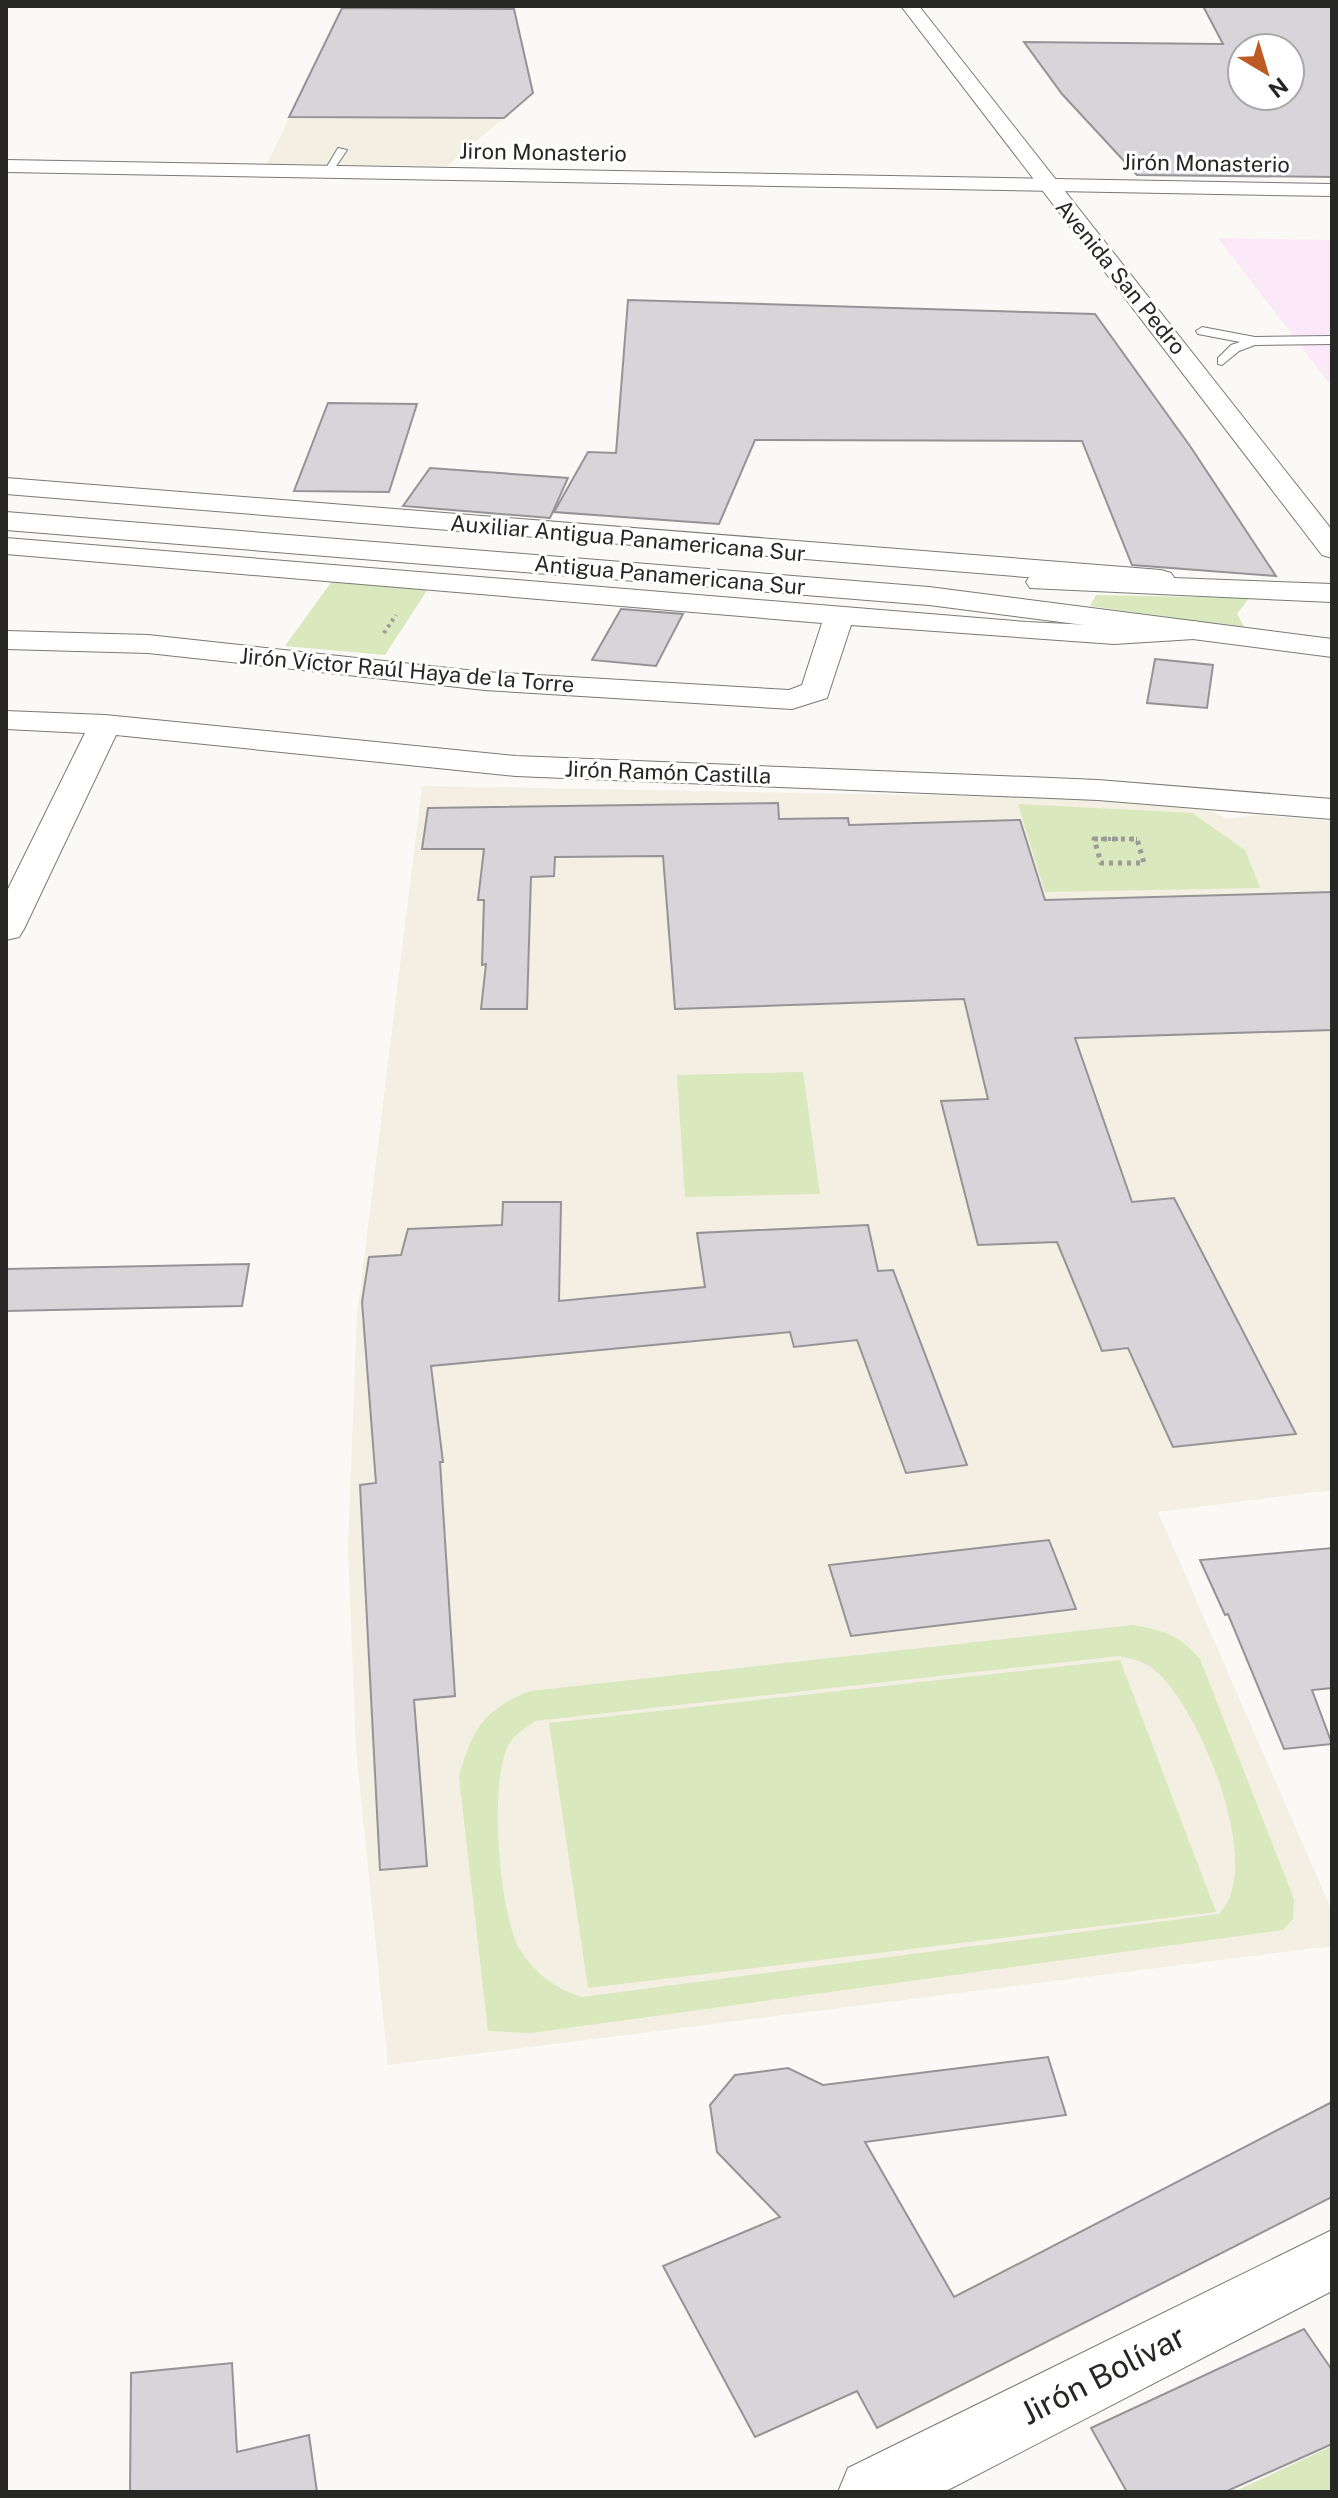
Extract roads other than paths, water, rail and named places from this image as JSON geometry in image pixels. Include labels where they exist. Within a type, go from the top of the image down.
[{"type":"main road","name":"Avenida San Pedro","points":[[910,6],[1332,549]]},
{"type":"main road","name":"Avenida San Pedro","points":[[935,6],[1099,210]]},
{"type":"main road","name":"Avenida San Pedro","points":[[1197,325],[1227,367]]},
{"type":"main road","name":"Antigua Panamericana Sur","points":[[6,505],[913,576],[1249,593],[1327,591]]},
{"type":"main road","name":"Antigua Panamericana Sur","points":[[6,521],[956,599],[1332,647]]},
{"type":"main road","points":[[575,567],[635,597]]},
{"type":"main road","points":[[1327,591],[1269,606],[1264,619],[1290,637],[1332,647]]},
{"type":"main road","name":"Jirón Bolívar","points":[[873,2492],[1332,2259]]},
{"type":"street","name":"Jiron Monasterio","points":[[6,166],[1078,185]]},
{"type":"street","name":"Jirón Monasterio","points":[[1078,185],[1332,190]]},
{"type":"street","name":"Auxiliar Antigua Panamericana Sur","points":[[6,486],[1198,582],[1249,593]]},
{"type":"street","points":[[6,546],[1114,635],[1194,630]]},
{"type":"street","name":"Jirón Víctor Raúl Haya de la Torre","points":[[6,640],[148,644],[485,681],[792,700],[816,691],[840,614]]},
{"type":"street","name":"Jirón Ramón Castilla","points":[[6,720],[105,724],[516,766],[1098,790],[1332,809]]},
{"type":"street","points":[[6,929],[105,724]]},
{"type":"lane","points":[[326,173],[342,150]]},
{"type":"lane","points":[[1197,325],[1255,341],[1332,340]]},
{"type":"lane","points":[[1227,367],[1235,348],[1255,341]]}]
